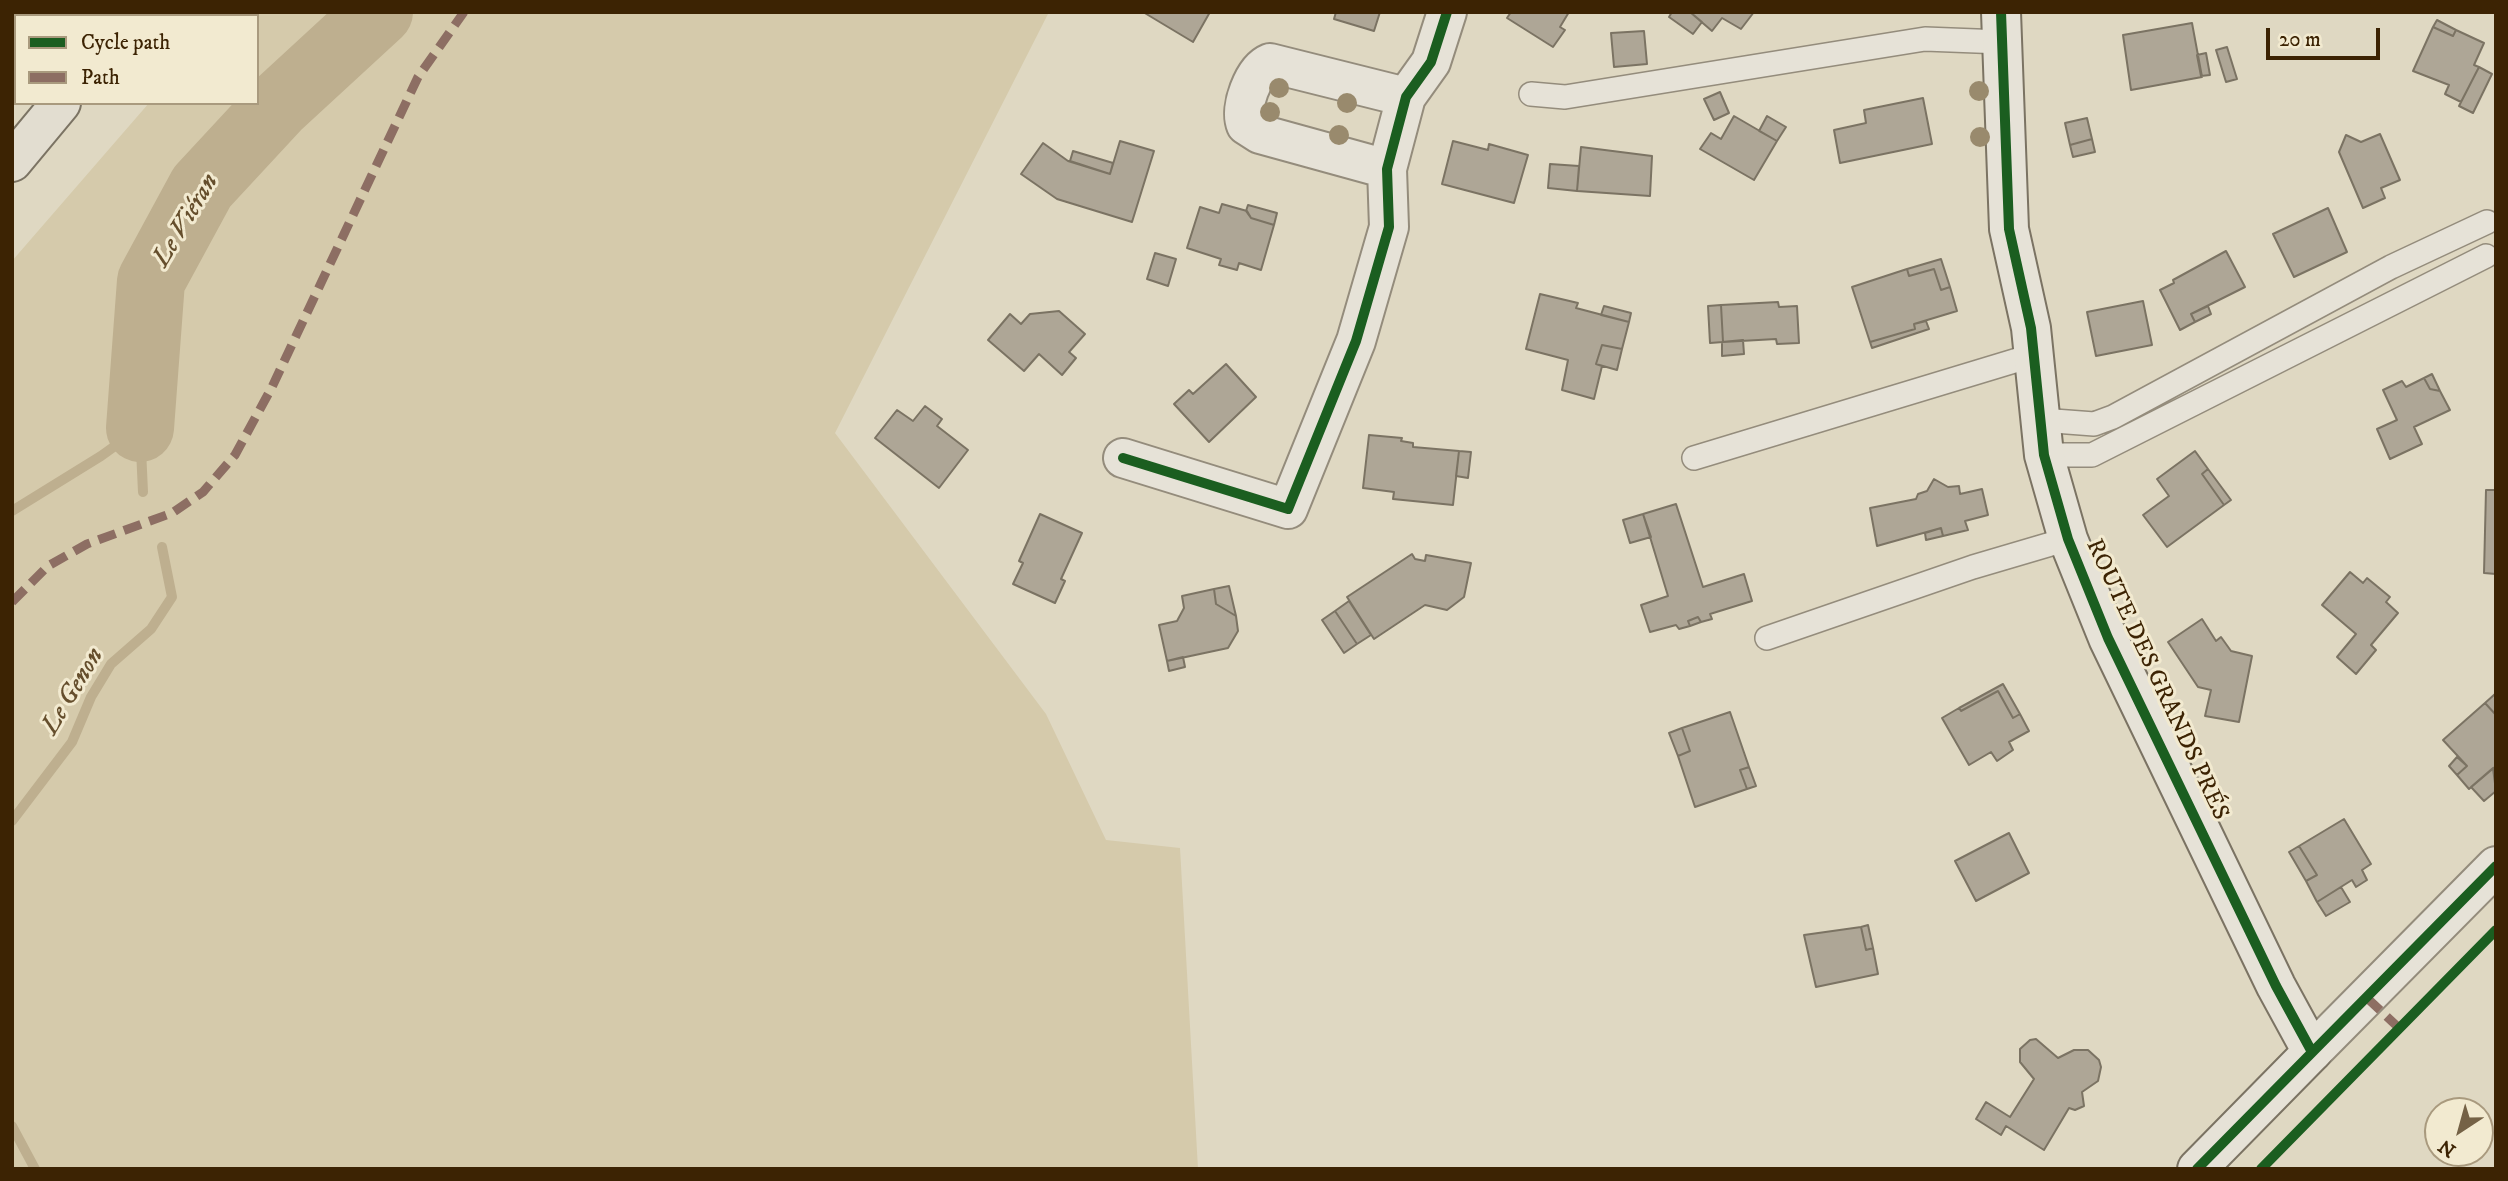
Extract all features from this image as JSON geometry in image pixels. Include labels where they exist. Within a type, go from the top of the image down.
[{"type":"highway","points":[[12,162],[59,105]]},
{"type":"street","points":[[1123,458],[1288,509],[1356,341],[1389,227],[1387,169],[1406,97],[1431,62],[1447,12]]},
{"type":"street","name":"ROUTE DES GRANDS PRÉS","points":[[2001,27],[2010,229],[2027,304],[2042,437],[2068,539],[2108,638],[2276,986],[2312,1052]]},
{"type":"street","points":[[1387,169],[1260,134],[1246,125],[1244,112],[1254,78],[1263,66],[1270,63],[1406,97]]},
{"type":"street","points":[[2197,1169],[2496,866]]},
{"type":"lane","points":[[1531,94],[1565,97],[2001,27]]},
{"type":"lane","points":[[2042,437],[2113,417],[2391,267],[2487,222]]},
{"type":"lane","points":[[2042,437],[2092,455],[2486,256]]},
{"type":"lane","points":[[1694,458],[2034,355]]},
{"type":"lane","points":[[1767,638],[1973,567],[2068,539]]},
{"type":"shaded area","points":[[1049,12],[835,433],[1046,714],[1106,840],[1180,848],[1198,1169],[12,1169],[12,261],[147,105],[259,105],[259,14],[226,14]]},
{"type":"building","points":[[1143,12],[1210,12],[1193,42]]},
{"type":"building","points":[[1336,12],[1380,12],[1374,31],[1334,19]]},
{"type":"building","points":[[1511,12],[1569,12],[1560,27],[1565,30],[1553,47],[1507,18]]},
{"type":"building","points":[[1672,12],[1690,12],[1702,22],[1693,34],[1669,17]]},
{"type":"building","points":[[1690,12],[1754,12],[1741,29],[1722,18],[1712,31]]},
{"type":"building","points":[[2437,20],[2456,30],[2453,36],[2433,27]]},
{"type":"building","points":[[2192,23],[2202,77],[2131,90],[2123,35]]},
{"type":"building","points":[[2433,27],[2453,36],[2456,30],[2484,43],[2474,65],[2479,67],[2461,102],[2445,94],[2449,85],[2413,71]]},
{"type":"building","points":[[1644,31],[1647,64],[1614,67],[1611,33]]},
{"type":"building","points":[[2227,47],[2237,79],[2226,82],[2216,50]]},
{"type":"building","points":[[2206,53],[2210,75],[2201,76],[2197,55]]},
{"type":"building","points":[[2479,67],[2492,74],[2473,113],[2459,106]]},
{"type":"building","points":[[1720,92],[1729,113],[1714,120],[1704,99]]},
{"type":"building","points":[[1923,98],[1932,144],[1840,163],[1834,130],[1866,123],[1864,110]]},
{"type":"building","points":[[1734,116],[1777,141],[1754,180],[1700,149],[1711,133],[1721,139]]},
{"type":"building","points":[[1767,116],[1786,127],[1777,141],[1759,131]]},
{"type":"building","points":[[2087,118],[2092,139],[2070,145],[2065,123]]},
{"type":"building","points":[[2380,134],[2400,180],[2381,188],[2385,198],[2363,208],[2339,152],[2346,135],[2361,142]]},
{"type":"building","points":[[2092,139],[2095,152],[2073,157],[2070,145]]},
{"type":"building","points":[[1120,141],[1154,151],[1132,222],[1057,199],[1021,174],[1043,143],[1068,161],[1110,174]]},
{"type":"building","points":[[1453,141],[1488,150],[1489,144],[1528,155],[1514,203],[1442,184]]},
{"type":"building","points":[[1581,147],[1652,156],[1650,196],[1577,191]]},
{"type":"building","points":[[1073,151],[1113,163],[1110,174],[1070,161]]},
{"type":"building","points":[[1550,164],[1579,166],[1577,191],[1548,188]]},
{"type":"building","points":[[1222,204],[1247,211],[1251,218],[1274,225],[1261,270],[1239,263],[1237,270],[1219,265],[1221,259],[1187,248],[1200,207],[1219,213]]},
{"type":"building","points":[[1248,205],[1277,213],[1274,225],[1251,218],[1246,211]]},
{"type":"building","points":[[2328,208],[2347,252],[2294,277],[2273,234]]},
{"type":"building","points":[[2226,251],[2245,287],[2191,314],[2195,322],[2180,330],[2160,290]]},
{"type":"building","points":[[1155,253],[1176,259],[1168,286],[1147,279]]},
{"type":"building","points":[[1941,259],[1950,287],[1941,290],[1934,269],[1909,276],[1907,269]]},
{"type":"building","points":[[1907,269],[1909,276],[1934,269],[1941,290],[1950,287],[1957,311],[1914,324],[1915,329],[1870,342],[1852,287]]},
{"type":"building","points":[[1540,294],[1578,303],[1576,308],[1629,322],[1622,349],[1602,345],[1596,364],[1602,366],[1594,399],[1562,390],[1568,360],[1526,349]]},
{"type":"building","points":[[2143,301],[2152,345],[2096,356],[2087,312]]},
{"type":"building","points":[[1778,302],[1779,307],[1797,306],[1799,343],[1777,344],[1776,339],[1723,342],[1721,305]]},
{"type":"building","points":[[1721,305],[1723,342],[1710,343],[1708,306]]},
{"type":"building","points":[[1604,306],[1631,313],[1629,322],[1601,315]]},
{"type":"building","points":[[2208,306],[2211,314],[2195,322],[2191,314]]},
{"type":"building","points":[[1059,311],[1085,334],[1069,352],[1076,358],[1062,375],[1039,354],[1024,371],[988,340],[1010,314],[1021,324],[1030,314]]},
{"type":"building","points":[[1926,321],[1929,329],[1872,348],[1870,342],[1915,329],[1914,324]]},
{"type":"building","points":[[1743,340],[1744,354],[1722,356],[1722,342]]},
{"type":"building","points":[[1602,345],[1622,349],[1617,370],[1596,364]]},
{"type":"building","points":[[1226,364],[1256,397],[1209,442],[1174,404],[1189,390],[1193,394]]},
{"type":"building","points":[[2432,374],[2440,391],[2430,389],[2424,378]]},
{"type":"building","points":[[2424,378],[2430,389],[2440,391],[2450,410],[2414,427],[2422,444],[2390,459],[2377,429],[2397,420],[2383,390],[2402,381],[2406,387]]},
{"type":"building","points":[[925,406],[942,419],[937,426],[968,450],[939,488],[875,438],[897,410],[913,421]]},
{"type":"building","points":[[1369,435],[1402,438],[1401,441],[1413,443],[1413,447],[1459,451],[1453,505],[1393,499],[1394,492],[1363,488]]},
{"type":"building","points":[[1459,451],[1471,452],[1468,478],[1456,476]]},
{"type":"building","points":[[2195,451],[2208,469],[2202,474],[2224,505],[2167,547],[2143,515],[2169,496],[2157,479]]},
{"type":"building","points":[[2208,469],[2231,500],[2224,505],[2202,474]]},
{"type":"building","points":[[1934,479],[1948,487],[1959,486],[1960,494],[1982,489],[1988,515],[1965,521],[1968,530],[1943,536],[1941,528],[1877,546],[1870,508],[1916,499],[1918,494],[1927,491]]},
{"type":"building","points":[[2486,490],[2496,490],[2496,574],[2484,573]]},
{"type":"building","points":[[1676,504],[1703,587],[1744,574],[1752,601],[1710,614],[1712,619],[1701,622],[1698,617],[1688,621],[1690,626],[1679,629],[1676,625],[1650,632],[1641,605],[1668,596],[1643,514]]},
{"type":"building","points":[[1040,514],[1082,533],[1061,579],[1065,581],[1055,603],[1013,584],[1023,563],[1019,561]]},
{"type":"building","points":[[1643,514],[1651,537],[1630,543],[1623,520]]},
{"type":"building","points":[[1941,528],[1943,536],[1926,540],[1925,533]]},
{"type":"building","points":[[1412,554],[1415,559],[1425,561],[1426,555],[1471,563],[1464,597],[1447,610],[1425,605],[1374,639],[1347,597]]},
{"type":"building","points":[[2350,572],[2363,583],[2367,578],[2390,597],[2386,602],[2398,613],[2371,645],[2376,650],[2356,674],[2337,657],[2356,634],[2322,605]]},
{"type":"building","points":[[1229,586],[1236,616],[1216,604],[1214,589]]},
{"type":"building","points":[[1214,589],[1216,604],[1236,616],[1238,631],[1228,648],[1167,661],[1159,625],[1177,621],[1184,608],[1182,596]]},
{"type":"building","points":[[1349,601],[1371,635],[1357,644],[1335,611]]},
{"type":"building","points":[[1335,611],[1357,644],[1344,653],[1322,620]]},
{"type":"building","points":[[1698,617],[1701,622],[1690,626],[1688,621]]},
{"type":"building","points":[[2202,619],[2216,641],[2221,637],[2231,651],[2252,656],[2239,722],[2205,716],[2211,690],[2198,687],[2168,642]]},
{"type":"building","points":[[1183,657],[1185,667],[1169,671],[1167,661]]},
{"type":"building","points":[[2003,684],[2020,714],[2013,718],[1998,691],[1961,711],[1959,708]]},
{"type":"building","points":[[1998,691],[2013,718],[2020,714],[2029,731],[2009,742],[2013,750],[1997,761],[1991,752],[1969,765],[1942,718]]},
{"type":"building","points":[[2496,695],[2496,715],[2485,703]]},
{"type":"building","points":[[2485,703],[2496,715],[2496,766],[2469,789],[2457,775],[2467,766],[2443,740]]},
{"type":"building","points":[[1730,712],[1749,767],[1740,770],[1747,789],[1695,807],[1678,756],[1690,751],[1682,728]]},
{"type":"building","points":[[1682,728],[1690,751],[1678,756],[1669,733]]},
{"type":"building","points":[[2457,757],[2467,766],[2457,775],[2449,766]]},
{"type":"building","points":[[1749,767],[1756,786],[1747,789],[1740,770]]},
{"type":"building","points":[[2493,768],[2496,791],[2484,801],[2471,787]]},
{"type":"building","points":[[2344,819],[2371,864],[2362,870],[2367,880],[2356,887],[2352,880],[2317,902],[2306,881],[2317,875],[2299,846]]},
{"type":"building","points":[[2009,833],[2029,873],[1976,901],[1955,861]]},
{"type":"building","points":[[2299,846],[2317,875],[2306,881],[2289,852]]},
{"type":"building","points":[[2341,887],[2350,902],[2326,916],[2317,902]]},
{"type":"building","points":[[1868,925],[1873,948],[1866,950],[1861,927]]},
{"type":"building","points":[[1861,927],[1866,950],[1873,948],[1878,974],[1816,987],[1804,935]]},
{"type":"building","points":[[2036,1039],[2058,1058],[2074,1050],[2088,1050],[2099,1060],[2101,1067],[2098,1081],[2082,1092],[2084,1106],[2075,1110],[2069,1108],[2044,1150],[2006,1126],[2001,1135],[1976,1119],[1986,1102],[2010,1117],[2034,1079],[2020,1062],[2020,1049],[2030,1040]]},
{"type":"waterway","name":"Le Viéran","points":[[140,428],[151,281],[202,187],[278,105],[379,12]]},
{"type":"waterway","name":"Le Genon","points":[[140,428],[143,492]]},
{"type":"waterway","name":"Le Viéran","points":[[12,511],[101,456],[140,428]]},
{"type":"waterway","name":"Le Genon","points":[[12,821],[72,742],[91,697],[111,664],[151,629],[172,597],[162,547]]},
{"type":"waterway","name":"Le Genon","points":[[12,1126],[35,1169]]},
{"type":"marked path","points":[[12,602],[48,566],[87,544],[172,513],[203,492],[235,455],[272,387],[418,77],[464,12]]},
{"type":"marked path","points":[[2367,998],[2399,1028]]},
{"type":"cycle path","points":[[1123,458],[1288,509],[1356,341],[1389,227],[1387,169],[1406,97],[1431,62],[1447,12]]},
{"type":"cycle path","points":[[2001,12],[2009,229],[2031,328],[2044,455],[2068,539],[2108,638],[2276,986],[2312,1052]]},
{"type":"cycle path","points":[[2197,1169],[2496,866]]},
{"type":"cycle path","points":[[2261,1169],[2496,930]]}]
